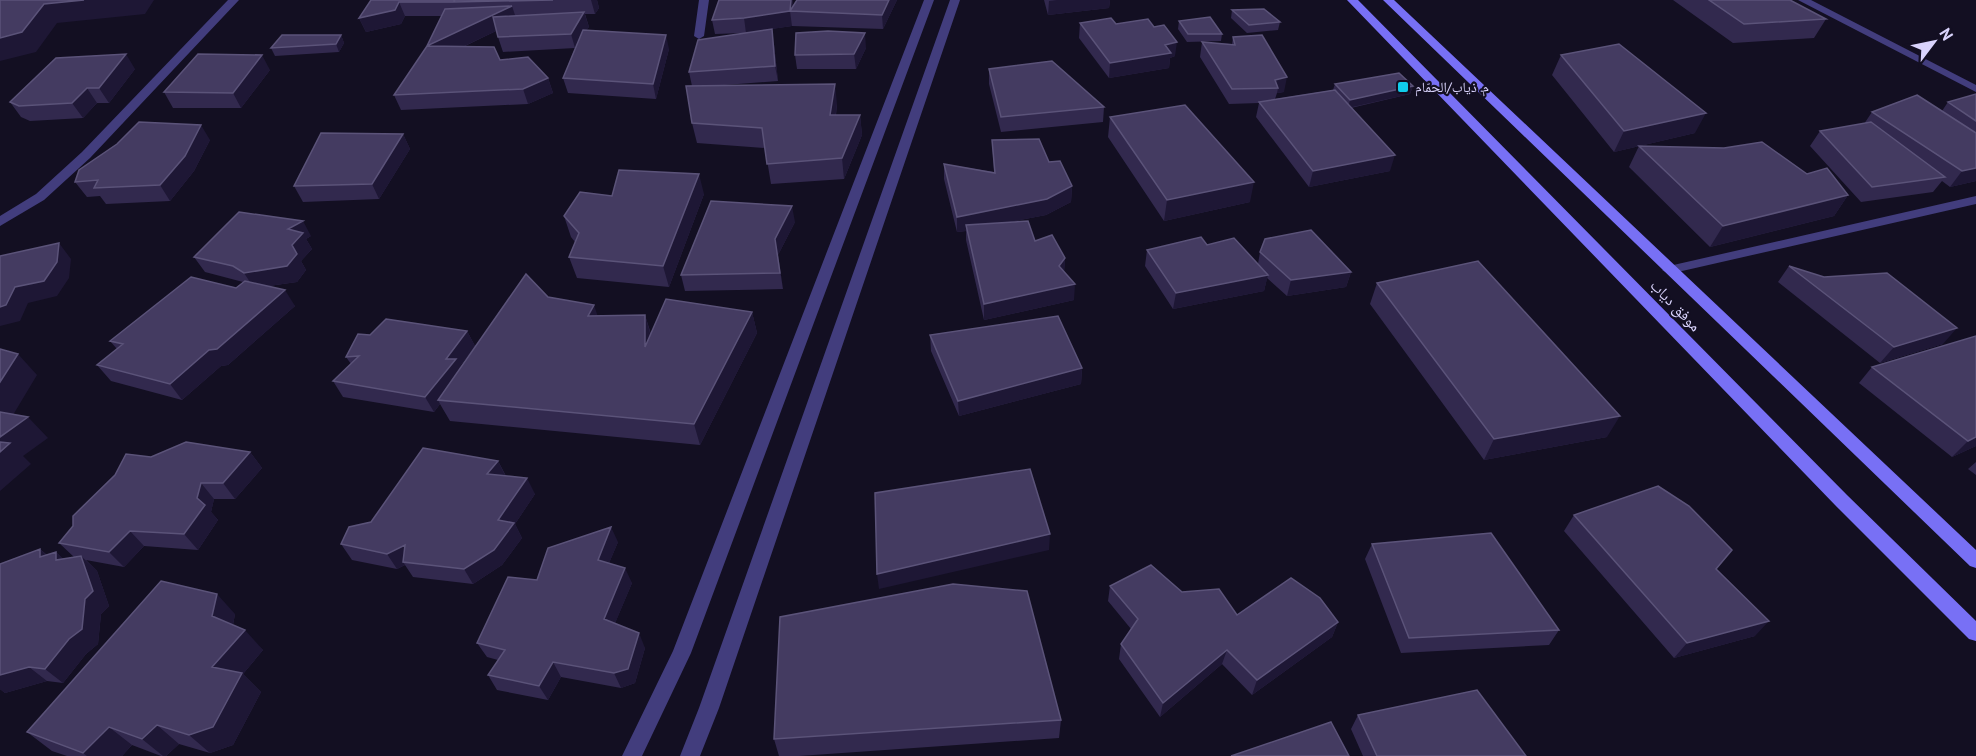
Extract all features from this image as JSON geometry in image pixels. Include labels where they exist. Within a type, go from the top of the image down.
[{"type":"main road","name":"موفق دياب","points":[[1352,0],[1841,500],[1976,633]]},
{"type":"main road","name":"موفق دياب","points":[[1388,0],[1976,561]]},
{"type":"street","points":[[0,222],[40,197],[86,155],[234,0]]},
{"type":"street","points":[[699,36],[704,0]]},
{"type":"street","points":[[633,756],[682,653],[929,0]]},
{"type":"street","points":[[690,756],[713,697],[955,0]]},
{"type":"street","points":[[1803,0],[1976,89]]},
{"type":"street","points":[[1669,270],[1976,200]]},
{"type":"building","points":[[0,0],[84,0],[44,4],[22,32],[0,38]]},
{"type":"building","points":[[371,0],[454,0],[454,2],[399,2],[395,10],[359,18]]},
{"type":"building","points":[[455,0],[553,0],[454,2]]},
{"type":"building","points":[[719,0],[791,0],[790,11],[712,20]]},
{"type":"building","points":[[797,0],[889,0],[882,15],[790,11]]},
{"type":"building","points":[[1709,0],[1790,0],[1826,19],[1744,24]]},
{"type":"building","points":[[512,6],[427,46],[445,9]]},
{"type":"building","points":[[1264,9],[1280,22],[1249,25],[1232,10]]},
{"type":"building","points":[[584,12],[571,34],[498,37],[493,17]]},
{"type":"building","points":[[1210,17],[1222,34],[1188,34],[1179,21]]},
{"type":"building","points":[[1111,18],[1116,24],[1148,19],[1154,27],[1164,25],[1177,42],[1165,45],[1171,53],[1110,63],[1080,23]]},
{"type":"building","points":[[772,29],[775,66],[689,72],[698,40]]},
{"type":"building","points":[[583,30],[666,35],[653,84],[563,78]]},
{"type":"building","points":[[828,31],[865,33],[854,54],[795,55],[796,33]]},
{"type":"building","points":[[282,35],[341,35],[336,44],[271,48]]},
{"type":"building","points":[[1262,35],[1287,77],[1275,80],[1278,88],[1232,89],[1202,42],[1235,45],[1233,37]]},
{"type":"building","points":[[1619,44],[1706,113],[1624,131],[1561,55]]},
{"type":"building","points":[[427,46],[494,47],[500,60],[528,57],[548,78],[523,89],[394,95]]},
{"type":"building","points":[[126,54],[99,88],[87,88],[72,103],[19,106],[10,102],[56,58]]},
{"type":"building","points":[[198,54],[262,55],[233,93],[164,92]]},
{"type":"building","points":[[1052,61],[1104,107],[1001,117],[989,69]]},
{"type":"building","points":[[1399,73],[1413,86],[1350,100],[1335,84]]},
{"type":"building","points":[[835,84],[830,115],[860,115],[842,158],[767,164],[762,128],[692,123],[686,86]]},
{"type":"building","points":[[1335,90],[1395,155],[1313,171],[1259,102]]},
{"type":"building","points":[[1976,94],[1976,121],[1948,102]]},
{"type":"building","points":[[1917,95],[1976,133],[1976,168],[1962,171],[1872,112]]},
{"type":"building","points":[[1185,105],[1254,182],[1167,200],[1110,117]]},
{"type":"building","points":[[139,122],[201,125],[185,156],[160,185],[94,188],[98,180],[75,182],[79,170],[117,144]]},
{"type":"building","points":[[1871,122],[1945,177],[1872,187],[1820,131]]},
{"type":"building","points":[[321,133],[403,134],[372,184],[294,186]]},
{"type":"building","points":[[1039,139],[1049,162],[1060,161],[1072,186],[1047,199],[957,217],[944,164],[995,173],[992,140]]},
{"type":"building","points":[[1762,142],[1807,174],[1827,168],[1848,195],[1723,226],[1639,146],[1724,148]]},
{"type":"building","points":[[619,170],[699,174],[663,266],[569,257],[579,233],[564,216],[580,192],[612,196]]},
{"type":"building","points":[[711,201],[792,206],[775,239],[780,273],[681,275]]},
{"type":"building","points":[[239,212],[303,221],[288,229],[303,233],[292,245],[297,254],[287,266],[244,273],[233,266],[194,257]]},
{"type":"building","points":[[1028,221],[1035,241],[1052,235],[1065,258],[1059,266],[1075,284],[984,304],[966,225]]},
{"type":"building","points":[[1311,230],[1351,272],[1291,280],[1260,252],[1265,239]]},
{"type":"building","points":[[1201,237],[1207,245],[1234,238],[1268,275],[1176,293],[1147,250]]},
{"type":"building","points":[[59,243],[57,262],[44,281],[15,287],[6,305],[0,307],[0,256]]},
{"type":"building","points":[[1478,261],[1620,416],[1494,439],[1377,283]]},
{"type":"building","points":[[1789,266],[1824,277],[1887,273],[1957,328],[1894,347]]},
{"type":"building","points":[[526,274],[548,297],[594,305],[588,316],[645,315],[645,347],[666,299],[752,312],[694,424],[438,400]]},
{"type":"building","points":[[191,277],[236,288],[245,281],[285,290],[217,349],[209,350],[170,384],[97,365],[123,344],[110,341]]},
{"type":"building","points":[[1058,316],[1082,368],[958,401],[930,335]]},
{"type":"building","points":[[386,319],[467,331],[446,359],[456,359],[425,397],[333,381],[359,356],[346,357],[358,334],[370,335]]},
{"type":"building","points":[[1976,336],[1976,437],[1968,441],[1872,367]]},
{"type":"building","points":[[0,349],[18,354],[0,382]]},
{"type":"building","points":[[0,412],[28,417],[0,437]]},
{"type":"building","points":[[0,442],[10,443],[0,452]]},
{"type":"building","points":[[186,442],[250,452],[223,483],[201,483],[197,498],[205,505],[184,534],[130,531],[109,552],[59,543],[73,526],[73,516],[115,475],[126,454],[151,457]]},
{"type":"building","points":[[423,448],[498,461],[487,474],[527,478],[498,520],[514,523],[494,550],[464,569],[403,562],[405,545],[387,554],[341,544],[349,527],[371,522]]},
{"type":"building","points":[[1030,469],[1050,534],[877,574],[875,493]]},
{"type":"building","points":[[1658,486],[1689,506],[1732,550],[1716,569],[1769,621],[1687,643],[1574,515]]},
{"type":"building","points":[[611,527],[598,560],[625,568],[604,619],[639,633],[628,669],[614,673],[553,662],[539,686],[488,675],[505,650],[477,643],[508,577],[537,580],[548,548]]},
{"type":"building","points":[[1491,533],[1559,630],[1409,638],[1372,544]]},
{"type":"building","points":[[40,549],[40,557],[56,552],[56,560],[81,556],[93,591],[85,599],[82,629],[69,639],[45,669],[29,667],[0,675],[0,564]]},
{"type":"building","points":[[1151,565],[1182,592],[1219,589],[1237,615],[1291,578],[1320,598],[1338,622],[1257,680],[1227,650],[1163,703],[1121,644],[1138,619],[1110,586]]},
{"type":"building","points":[[161,581],[217,594],[212,616],[245,630],[212,667],[242,673],[213,727],[189,735],[157,725],[142,739],[109,727],[83,753],[27,732]]},
{"type":"building","points":[[953,584],[1027,591],[1061,720],[774,739],[780,617]]},
{"type":"building","points":[[1477,690],[1526,756],[1377,756],[1358,715]]},
{"type":"building","points":[[1331,722],[1349,756],[1231,756]]},
{"type":"place","name":"م. ذياب/الحمّام","points":[[1403,87]]}]
